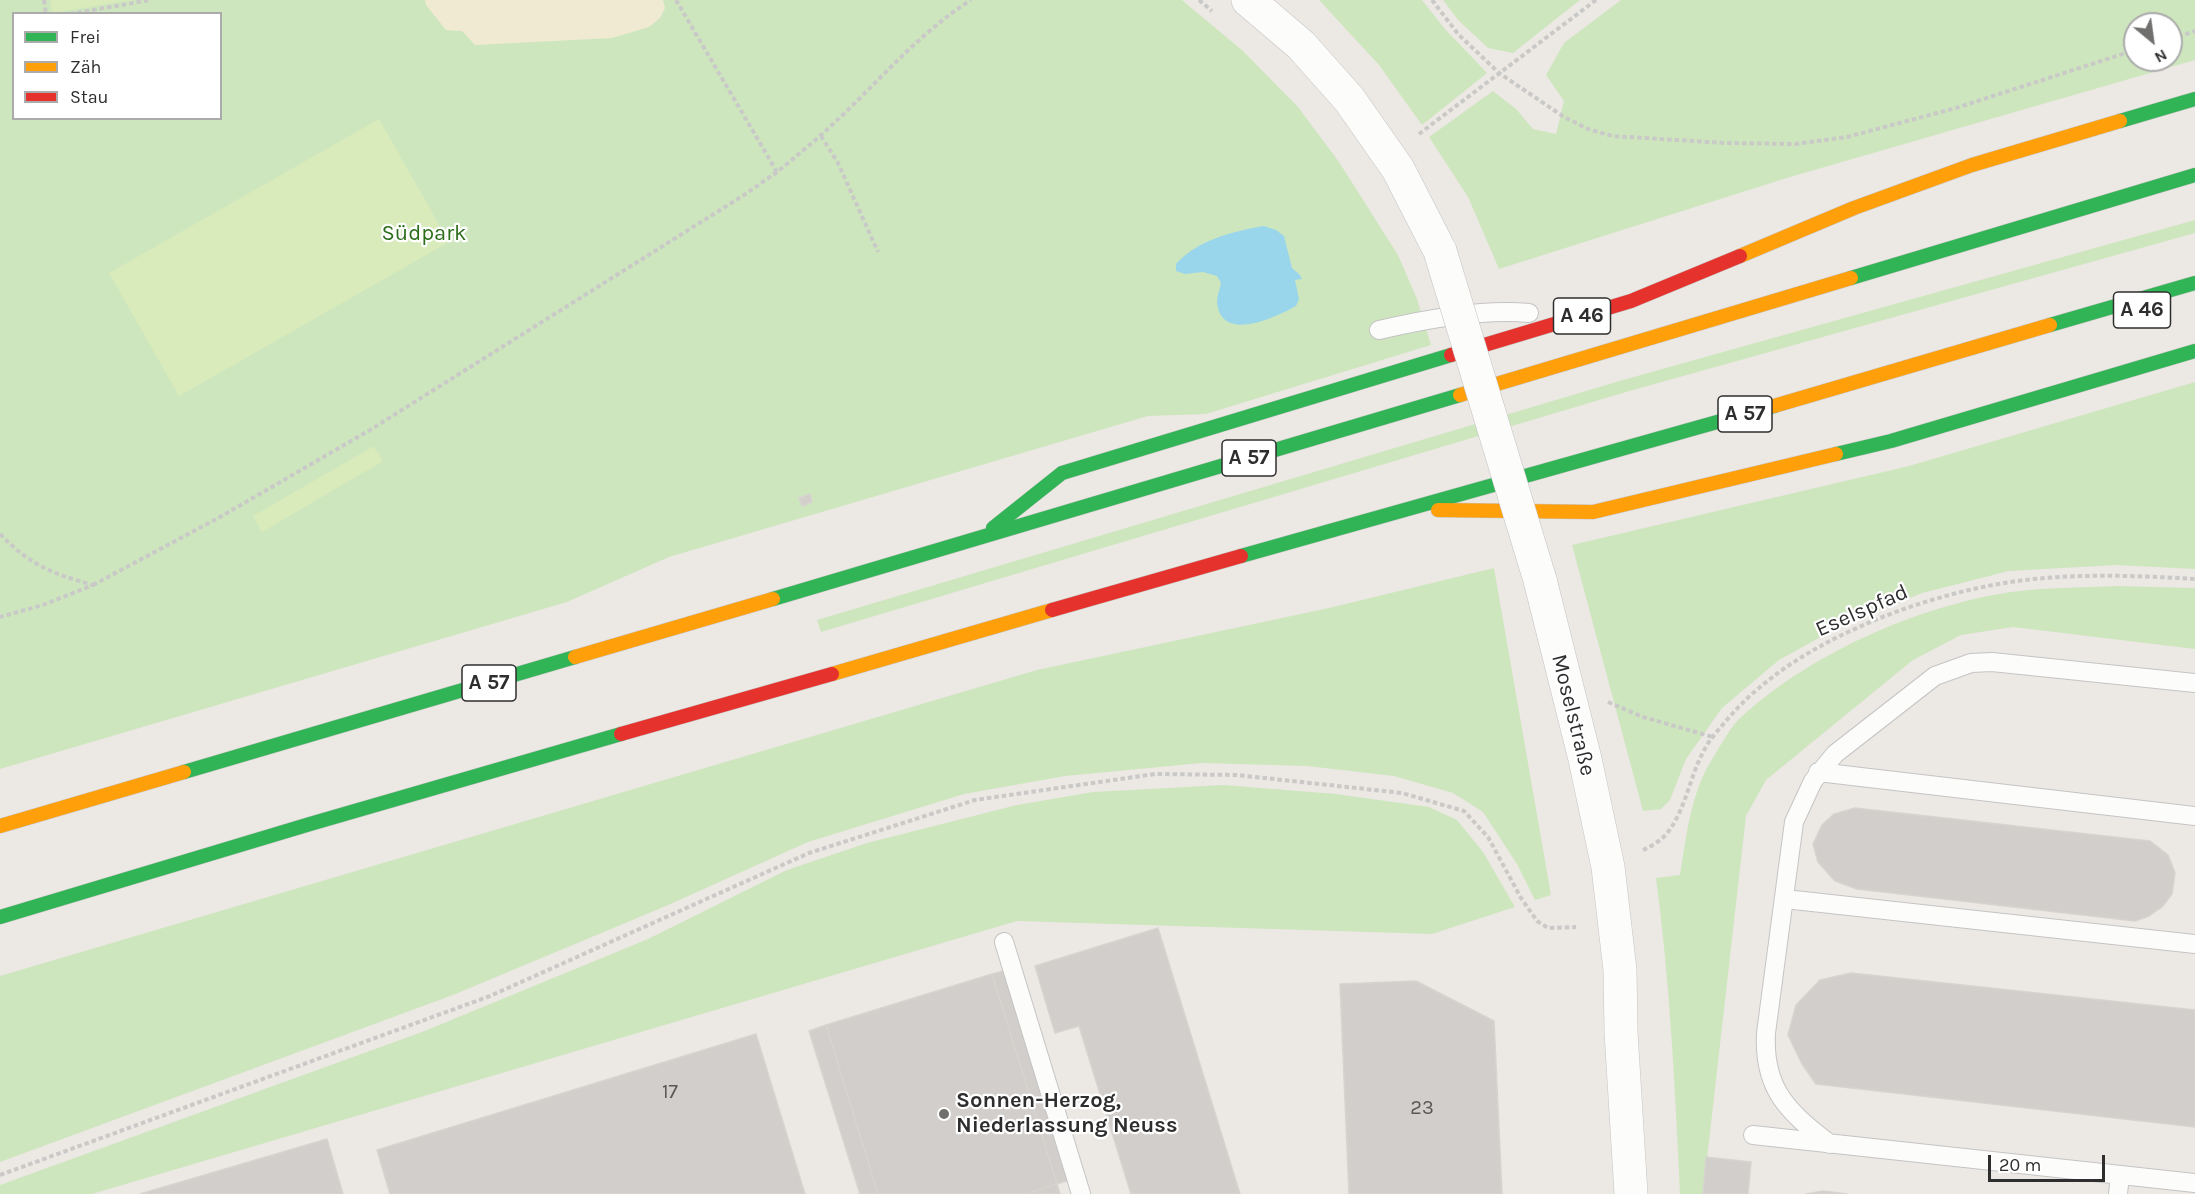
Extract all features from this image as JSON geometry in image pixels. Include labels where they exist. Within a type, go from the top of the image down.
[{"type":"highway","name":"A 46","points":[[978,539],[1062,473],[1631,301],[1854,208],[1972,165],[2195,99]]},
{"type":"highway","name":"A 57","points":[[0,826],[978,539],[2195,175]]},
{"type":"highway","name":"A 57","points":[[0,917],[310,824],[2195,283]]},
{"type":"highway","name":"A 46","points":[[2089,314],[2148,310]]},
{"type":"highway","points":[[1400,510],[1593,512],[1891,441],[2195,351]]},
{"type":"street","name":"Moselstraße","points":[[1248,0],[1300,45],[1349,99],[1398,169],[1440,251],[1540,580],[1585,759],[1611,887],[1620,970],[1621,1032],[1631,1194]]},
{"type":"lane","points":[[1379,330],[1415,322],[1504,311],[1529,313]]},
{"type":"lane","points":[[1830,1144],[1793,1113],[1782,1099],[1768,1070],[1765,1055],[1794,822],[1806,792],[1818,772],[1835,754],[1924,684],[1948,670],[1971,663],[1992,662],[2195,683]]},
{"type":"lane","points":[[1818,772],[2195,816]]},
{"type":"lane","points":[[1785,899],[2195,944]]},
{"type":"lane","points":[[1004,942],[1082,1194]]},
{"type":"lane","points":[[1753,1135],[2195,1183]]},
{"type":"lane","points":[[2118,1194],[2120,1175]]},
{"type":"path","points":[[81,12],[150,0]]},
{"type":"path","points":[[676,0],[777,172]]},
{"type":"path","points":[[0,617],[43,605],[93,585],[220,517],[370,430],[744,195],[777,172],[821,136],[903,54],[971,0]]},
{"type":"path","points":[[1199,0],[1216,15]]},
{"type":"path","points":[[1432,0],[1458,34],[1499,73],[1564,117],[1588,129],[1612,136],[1726,143],[1795,144],[1846,137],[1956,108],[2123,55]]},
{"type":"path","points":[[1414,139],[1596,0]]},
{"type":"path","points":[[821,136],[838,163],[878,252]]},
{"type":"path","points":[[0,534],[33,563],[59,576],[93,585]]},
{"type":"path","name":"Eselspfad","points":[[1640,851],[1655,844],[1668,833],[1677,816],[1695,765],[1713,737],[1734,712],[1760,687],[1812,651],[1871,622],[1930,600],[1984,586],[2044,578],[2131,575],[2195,579]]},
{"type":"path","points":[[1601,699],[1644,717],[1713,737]]},
{"type":"path","points":[[0,1175],[490,996],[809,853],[975,800],[1155,774],[1237,775],[1402,793],[1464,811],[1488,837],[1521,898],[1537,921],[1548,928],[1576,927]]},
{"type":"green space","name":"Südpark","points":[[0,0],[1182,0],[1243,51],[1298,107],[1339,162],[1398,255],[1417,299],[1431,345],[1206,414],[1148,416],[669,557],[567,602],[0,769]]},
{"type":"green space","points":[[50,0],[132,0],[58,12],[52,12]]},
{"type":"green space","points":[[1319,0],[1422,0],[1445,29],[1487,73],[1422,125],[1379,65]]},
{"type":"green space","points":[[1443,0],[1580,0],[1513,53],[1488,48],[1459,21]]},
{"type":"green space","points":[[1621,0],[2195,0],[2195,60],[2183,63],[2183,12],[2123,12],[2123,72],[2153,72],[1790,177],[1499,269],[1468,197],[1429,137],[1493,91],[1516,109],[1533,129],[1556,134],[1564,101],[1546,75],[1564,43]]},
{"type":"green space","points":[[379,119],[449,242],[179,396],[109,273]]},
{"type":"green space","points":[[2195,220],[2195,233],[1626,392],[821,632],[817,620],[1623,380]]},
{"type":"green space","points":[[2195,382],[2195,569],[2116,565],[2009,571],[1922,593],[1837,628],[1779,660],[1722,708],[1686,759],[1670,800],[1661,809],[1643,811],[1572,545],[1909,466]]},
{"type":"green space","points":[[374,446],[383,461],[262,532],[253,516]]},
{"type":"green space","points":[[1494,568],[1551,895],[1535,900],[1517,864],[1483,812],[1453,793],[1394,776],[1307,766],[1202,763],[1065,776],[964,794],[808,842],[666,906],[453,995],[0,1162],[0,976],[1037,670],[1329,608]]},
{"type":"green space","points":[[2115,586],[2195,588],[2195,649],[2013,627],[1961,635],[1913,660],[1766,780],[1746,816],[1703,1194],[1680,1194],[1668,996],[1656,878],[1680,875],[1697,792],[1708,766],[1730,730],[1766,696],[1797,675],[1865,637],[1902,622],[1938,609],[2011,592]]},
{"type":"green space","points":[[1224,785],[1336,794],[1429,807],[1457,820],[1483,852],[1515,907],[1432,934],[1017,921],[92,1194],[0,1194],[0,1185],[422,1032],[648,939],[787,870],[867,843],[1017,805],[1093,792]]},
{"type":"sand","points":[[425,0],[663,0],[665,8],[660,18],[649,27],[612,38],[475,45],[462,31],[446,30],[426,5]]},
{"type":"water","points":[[1264,226],[1284,236],[1292,268],[1302,279],[1295,280],[1299,299],[1296,306],[1263,321],[1238,325],[1228,322],[1221,315],[1217,302],[1221,283],[1217,276],[1203,272],[1185,274],[1176,271],[1176,264],[1205,243],[1229,234]]},
{"type":"building","points":[[810,494],[812,502],[802,506],[799,498]]},
{"type":"building","points":[[1855,808],[2150,841],[2168,855],[2175,873],[2172,894],[2162,907],[2149,916],[2135,921],[1857,889],[1835,881],[1818,862],[1813,844],[1822,825],[1834,814]]},
{"type":"building","points":[[1158,928],[1240,1194],[1131,1194],[1079,1026],[1055,1033],[1035,966]]},
{"type":"building","points":[[1011,969],[1076,1178],[1057,1184],[992,974]]},
{"type":"building","points":[[1851,973],[2195,1010],[2195,1127],[1816,1084],[1802,1064],[1788,1035],[1796,1005],[1820,980]]},
{"type":"building","name":"Sonnen-Herzog, Niederlassung Neuss","points":[[992,974],[1057,1184],[1025,1194],[878,1194],[826,1025]]},
{"type":"building","points":[[1416,981],[1494,1021],[1502,1194],[1349,1194],[1340,984]]},
{"type":"building","points":[[826,1025],[878,1194],[860,1194],[809,1031]]},
{"type":"building","points":[[756,1034],[805,1194],[390,1194],[377,1150]]},
{"type":"building","points":[[327,1139],[343,1194],[140,1194]]},
{"type":"building","points":[[1706,1157],[1751,1162],[1748,1194],[1703,1194]]},
{"type":"building","points":[[1057,1184],[1060,1194],[1025,1194]]},
{"type":"building","points":[[1823,1191],[1847,1194],[1806,1194]]},
{"type":"traffic: fast","points":[[2120,121],[2195,99]]},
{"type":"traffic: fast","points":[[1851,278],[2195,175]]},
{"type":"traffic: fast","points":[[2050,325],[2195,283]]},
{"type":"traffic: fast","points":[[1836,454],[1891,441],[2195,351]]},
{"type":"traffic: fast","points":[[993,528],[1062,473],[1451,355]]},
{"type":"traffic: fast","points":[[773,599],[1460,395]]},
{"type":"traffic: fast","points":[[1241,556],[1774,406]]},
{"type":"traffic: fast","points":[[184,772],[575,657]]},
{"type":"traffic: fast","points":[[0,917],[621,734]]},
{"type":"traffic: slow","points":[[1740,256],[1854,208],[1972,165],[2120,121]]},
{"type":"traffic: slow","points":[[1460,395],[1851,278]]},
{"type":"traffic: slow","points":[[1774,406],[2050,325]]},
{"type":"traffic: slow","points":[[1438,510],[1593,512],[1836,454]]},
{"type":"traffic: slow","points":[[575,657],[773,599]]},
{"type":"traffic: slow","points":[[832,674],[1052,610]]},
{"type":"traffic: slow","points":[[0,826],[184,772]]},
{"type":"traffic: jam","points":[[1451,355],[1631,301],[1740,256]]},
{"type":"traffic: jam","points":[[1052,610],[1241,556]]},
{"type":"traffic: jam","points":[[621,734],[832,674]]},
{"type":"place","name":"Sonnen-Herzog, Niederlassung Neuss","points":[[944,1114]]}]
